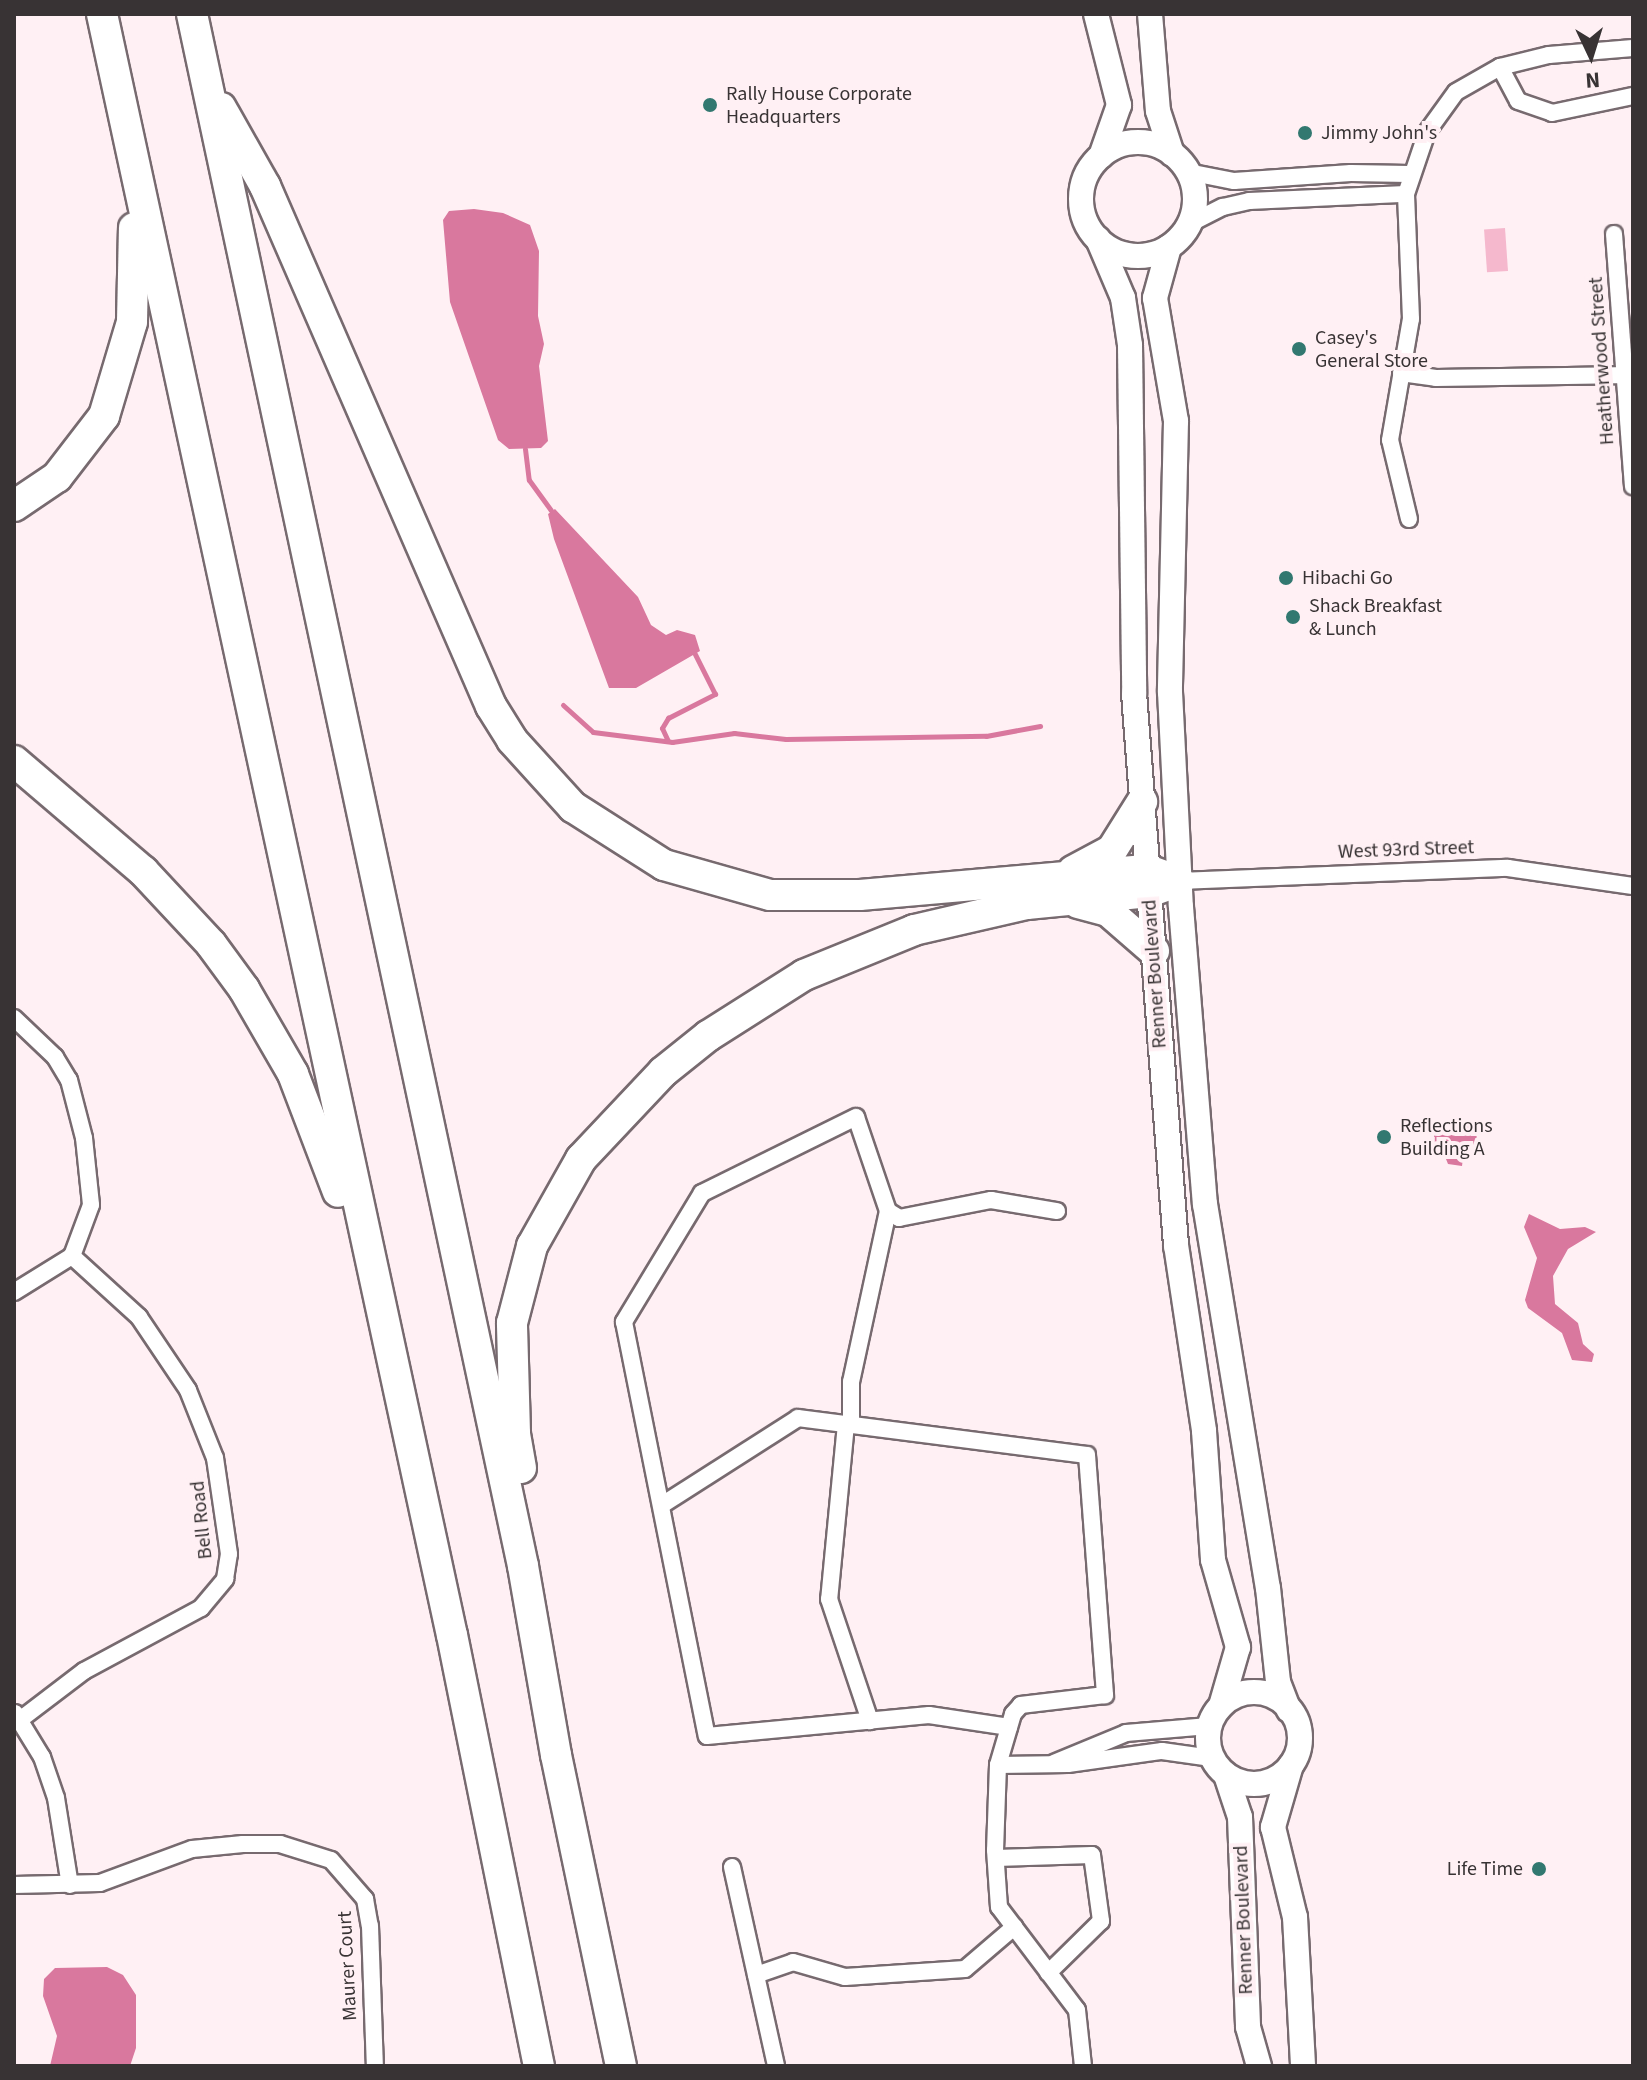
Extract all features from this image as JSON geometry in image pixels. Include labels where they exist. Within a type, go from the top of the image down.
[{"type":"highway","points":[[102,14],[135,179],[455,1650],[539,2066]]},
{"type":"highway","points":[[192,14],[523,1566],[556,1755],[621,2066]]},
{"type":"highway","points":[[205,80],[265,186],[491,706],[512,740],[573,807],[664,865],[770,895],[1061,889],[1179,881]]},
{"type":"highway","points":[[14,506],[75,458],[115,391],[132,322],[135,179]]},
{"type":"highway","points":[[14,761],[143,871],[211,944],[244,989],[293,1074],[337,1190],[353,1260],[374,1285]]},
{"type":"highway","points":[[523,1566],[536,1550],[515,1433],[512,1323],[519,1282],[545,1215],[601,1135],[708,1036],[804,975],[942,922],[1061,889],[1112,850],[1142,802]]},
{"type":"highway","points":[[1061,889],[1108,911],[1154,951]]},
{"type":"main road","points":[[1096,14],[1119,105],[1101,156],[1085,178],[1081,204],[1098,239],[1134,256],[1169,247],[1189,224],[1195,195],[1158,111],[1150,14]]},
{"type":"main road","points":[[1101,156],[1138,143],[1180,163]]},
{"type":"main road","name":"Renner Boulevard","points":[[1098,239],[1123,298],[1130,345],[1134,693],[1176,1245],[1204,1431],[1209,1527],[1238,1647],[1215,1716]]},
{"type":"main road","name":"Renner Boulevard","points":[[1169,247],[1155,298],[1176,421],[1170,692],[1179,881],[1205,1204],[1268,1588],[1278,1682],[1289,1710]]},
{"type":"main road","points":[[1254,1693],[1278,1700],[1289,1710],[1300,1742],[1291,1765],[1258,1784],[1219,1766],[1215,1716],[1254,1693]]},
{"type":"main road","name":"Renner Boulevard","points":[[1291,1765],[1273,1827],[1295,1917],[1303,2066]]},
{"type":"main road","name":"Renner Boulevard","points":[[1219,1766],[1240,1817],[1248,2027],[1259,2066]]},
{"type":"street","points":[[1409,519],[1390,440],[1412,288],[1406,194],[1409,174],[1427,132],[1447,103],[1475,78],[1500,67],[1549,55],[1633,48]]},
{"type":"street","points":[[1500,67],[1518,101],[1552,113],[1633,96]]},
{"type":"street","points":[[1180,163],[1234,181],[1409,174]]},
{"type":"street","points":[[1189,224],[1223,207],[1249,201],[1406,194]]},
{"type":"street","name":"Heatherwood Street","points":[[1614,234],[1628,376],[1633,486]]},
{"type":"street","points":[[1401,373],[1436,378],[1551,373],[1628,376]]},
{"type":"street","name":"West 93rd Street","points":[[1179,881],[1508,868],[1633,886]]},
{"type":"street","points":[[14,1018],[55,1057],[76,1106],[91,1205],[72,1256],[14,1292]]},
{"type":"street","points":[[870,1721],[829,1599],[851,1382],[888,1211],[856,1117],[702,1193],[624,1322],[707,1736],[870,1721],[929,1715],[1009,1727]]},
{"type":"street","points":[[888,1211],[899,1218],[991,1200],[1057,1211]]},
{"type":"street","name":"Bell Road","points":[[17,1716],[84,1671],[201,1608],[225,1579],[229,1554],[215,1458],[188,1390],[139,1317],[72,1256]]},
{"type":"street","points":[[662,1505],[798,1418],[1087,1455],[1105,1695],[1021,1705],[1009,1727],[998,1765],[996,1858],[999,1907],[1077,2010],[1083,2066]]},
{"type":"street","points":[[17,1716],[56,1798],[70,1885]]},
{"type":"street","points":[[1051,1764],[1074,1750],[1126,1733],[1215,1716]]},
{"type":"street","points":[[998,1765],[1051,1764],[1162,1751],[1219,1766]]},
{"type":"street","name":"Maurer Court","points":[[14,1885],[100,1883],[192,1849],[280,1844],[331,1860],[365,1899],[368,1913],[375,2066]]},
{"type":"street","points":[[996,1858],[1092,1855],[1101,1921],[1048,1973]]},
{"type":"street","points":[[732,1867],[776,2066]]},
{"type":"street","points":[[756,1975],[793,1962],[845,1977],[965,1969],[1014,1927]]},
{"type":"shaded area","points":[[474,209],[503,213],[530,225],[539,251],[538,316],[544,344],[539,366],[548,441],[541,448],[509,449],[498,440],[450,302],[443,220],[449,211]]},
{"type":"shaded area","points":[[1505,228],[1508,271],[1487,272],[1484,229]]},
{"type":"shaded area","points":[[555,509],[638,597],[651,625],[666,635],[677,630],[695,635],[700,651],[636,688],[609,688],[554,539],[548,514]]},
{"type":"shaded area","points":[[1447,1120],[1478,1124],[1475,1151],[1464,1150],[1462,1166],[1448,1164],[1442,1149],[1433,1147],[1435,1128],[1445,1129]]},
{"type":"shaded area","points":[[1529,1214],[1560,1229],[1585,1227],[1596,1232],[1568,1249],[1553,1276],[1555,1304],[1578,1323],[1583,1344],[1594,1354],[1592,1362],[1572,1360],[1562,1333],[1528,1308],[1525,1300],[1537,1258],[1524,1227]]},
{"type":"shaded area","points":[[107,1967],[123,1975],[136,1995],[136,2048],[130,2066],[50,2066],[57,2036],[43,1996],[44,1979],[55,1968]]},
{"type":"waterway","points":[[525,449],[529,480],[551,510]]},
{"type":"waterway","points":[[668,741],[662,728],[668,718],[715,694],[695,654]]},
{"type":"waterway","points":[[563,705],[593,732],[672,742],[734,733],[786,739],[986,736],[1040,726]]},
{"type":"place","name":"Rally House Corporate Headquarters","points":[[710,105]]},
{"type":"place","name":"Jimmy John's","points":[[1305,133]]},
{"type":"place","name":"Casey's General Store","points":[[1299,349]]},
{"type":"place","name":"Hibachi Go","points":[[1286,578]]},
{"type":"place","name":"Shack Breakfast & Lunch","points":[[1293,617]]},
{"type":"place","name":"Reflections Building A","points":[[1384,1137]]},
{"type":"place","name":"Life Time","points":[[1539,1869]]}]
